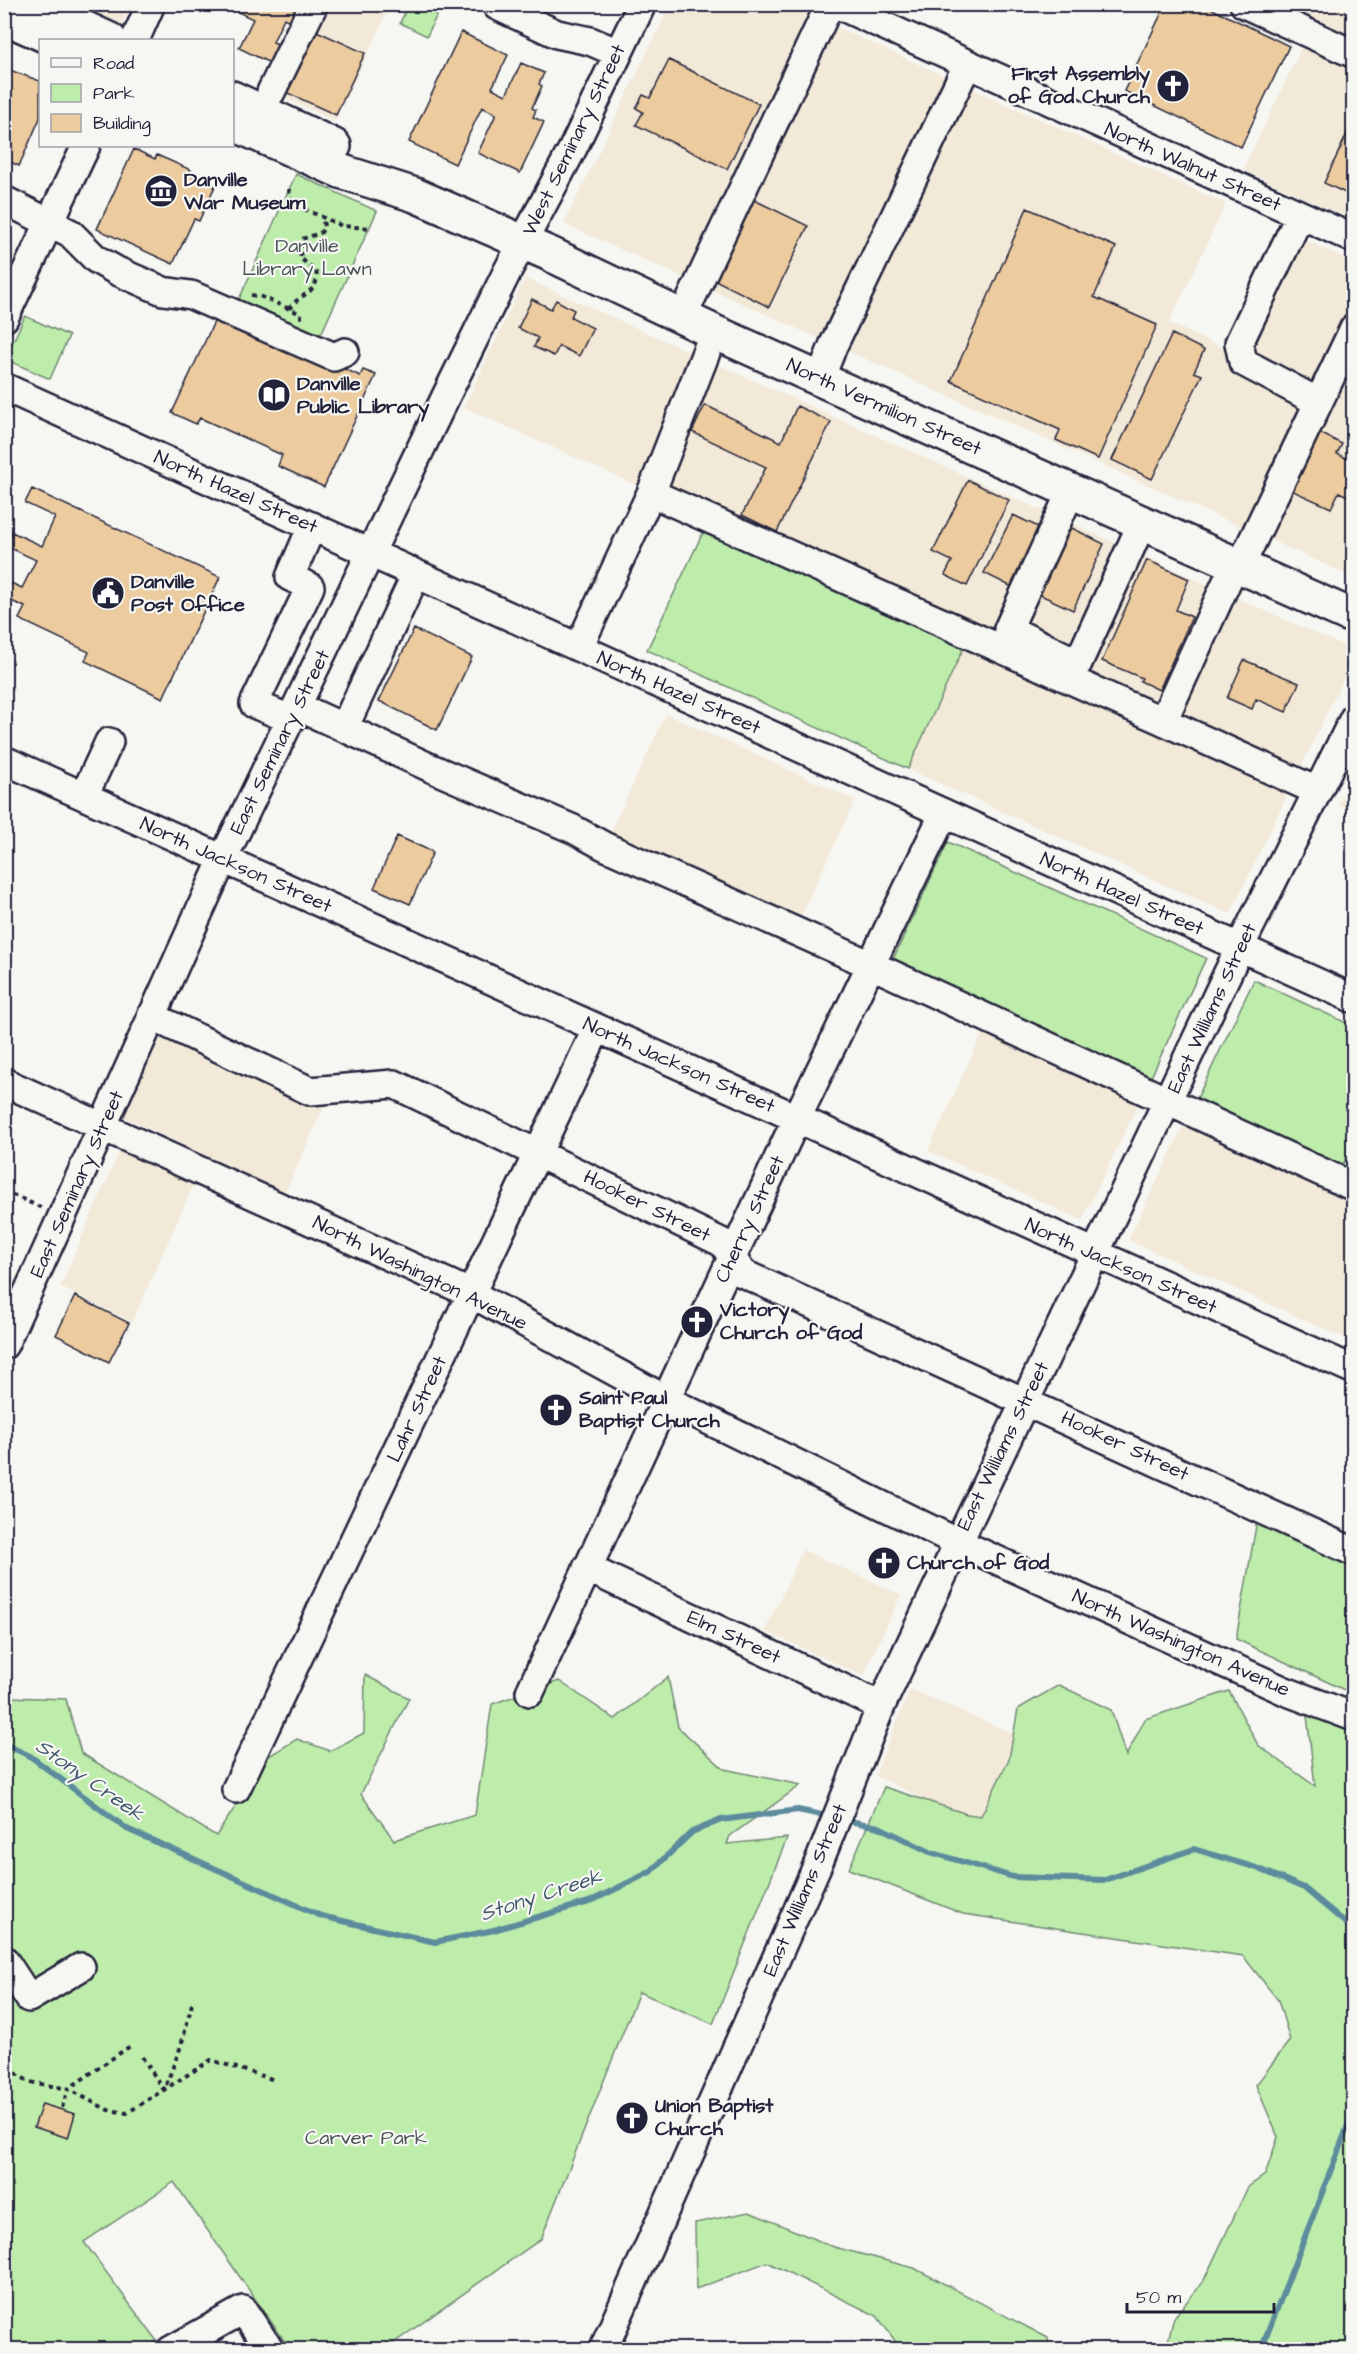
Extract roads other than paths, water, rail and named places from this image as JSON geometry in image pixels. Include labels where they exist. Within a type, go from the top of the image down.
[{"type":"main road","points":[[32,4],[108,39]]},
{"type":"main road","points":[[4,16],[54,39]]},
{"type":"main road","name":"North Vermilion Street","points":[[234,99],[349,153],[415,195]]},
{"type":"main road","name":"North Vermilion Street","points":[[234,124],[340,171],[415,195],[550,254],[714,332],[1353,618]]},
{"type":"street","points":[[135,39],[151,4]]},
{"type":"street","points":[[271,92],[314,4]]},
{"type":"street","name":"West Seminary Street","points":[[523,243],[642,4]]},
{"type":"street","points":[[683,316],[830,4]]},
{"type":"street","name":"North Walnut Street","points":[[837,4],[1353,239]]},
{"type":"street","points":[[1244,4],[1353,54]]},
{"type":"street","points":[[497,6],[557,34],[590,40],[618,53]]},
{"type":"street","points":[[820,379],[833,346],[967,65]]},
{"type":"street","points":[[4,318],[86,147]]},
{"type":"street","points":[[4,200],[70,232],[96,259],[163,291],[191,295],[334,357],[345,352]]},
{"type":"street","points":[[1300,215],[1239,343],[1243,362],[1318,402]]},
{"type":"street","name":"East Seminary Street","points":[[4,1345],[223,859],[523,243]]},
{"type":"street","points":[[1163,721],[1353,328]]},
{"type":"street","points":[[579,647],[651,494],[714,332]]},
{"type":"street","name":"North Hazel Street","points":[[4,387],[1353,999]]},
{"type":"street","points":[[1071,491],[1008,629],[1078,663],[1142,523]]},
{"type":"street","points":[[651,494],[1317,791]]},
{"type":"street","points":[[312,526],[290,577],[310,587],[254,704],[344,728],[1169,1100],[1353,1187]]},
{"type":"street","points":[[344,728],[416,574]]},
{"type":"street","name":"East Williams Street","points":[[603,2349],[820,1857],[881,1706],[1240,947],[1353,718]]},
{"type":"street","points":[[84,796],[109,742]]},
{"type":"street","name":"North Jackson Street","points":[[4,760],[1353,1370]]},
{"type":"street","name":"Cherry Street","points":[[530,1692],[797,1118],[944,813]]},
{"type":"street","name":"Hooker Street","points":[[151,1016],[310,1091],[394,1084],[723,1243],[742,1273],[1353,1552]]},
{"type":"street","name":"Lahr Street","points":[[236,1789],[597,1028]]},
{"type":"street","name":"North Washington Avenue","points":[[4,1082],[472,1294],[667,1400],[957,1542],[1285,1691],[1353,1717]]},
{"type":"street","name":"Elm Street","points":[[587,1568],[881,1706]]},
{"type":"street","points":[[4,1960],[29,1998],[81,1967]]},
{"type":"street","points":[[171,2349],[243,2310],[270,2349]]},
{"type":"waterway","name":"Stony Creek","points":[[4,1744],[30,1756],[127,1829],[321,1916],[435,1942],[494,1930],[589,1902],[650,1872],[692,1832],[721,1820],[798,1810],[831,1817]]},
{"type":"waterway","name":"Stony Creek","points":[[844,1820],[879,1827],[930,1852],[1013,1877],[1105,1880],[1194,1849],[1257,1868],[1304,1888],[1348,1925],[1354,1941]]},
{"type":"waterway","name":"Stony Creek","points":[[1261,2350],[1353,2113],[1354,2102]]},
{"type":"place","name":"First Assembly of God Church","points":[[1173,86]]},
{"type":"place","name":"Danville War Museum","points":[[161,191]]},
{"type":"place","name":"Danville Public Library","points":[[274,395]]},
{"type":"place","name":"Danville Post Office","points":[[108,593]]},
{"type":"place","name":"Victory Church of God","points":[[697,1322]]},
{"type":"place","name":"Saint Paul Baptist Church","points":[[556,1410]]},
{"type":"place","name":"Church of God","points":[[884,1563]]},
{"type":"place","name":"Union Baptist Church","points":[[632,2118]]},
{"type":"park label","name":"Danville Library Lawn","points":[[307,258]]},
{"type":"park label","name":"Carver Park","points":[[366,2138]]}]
